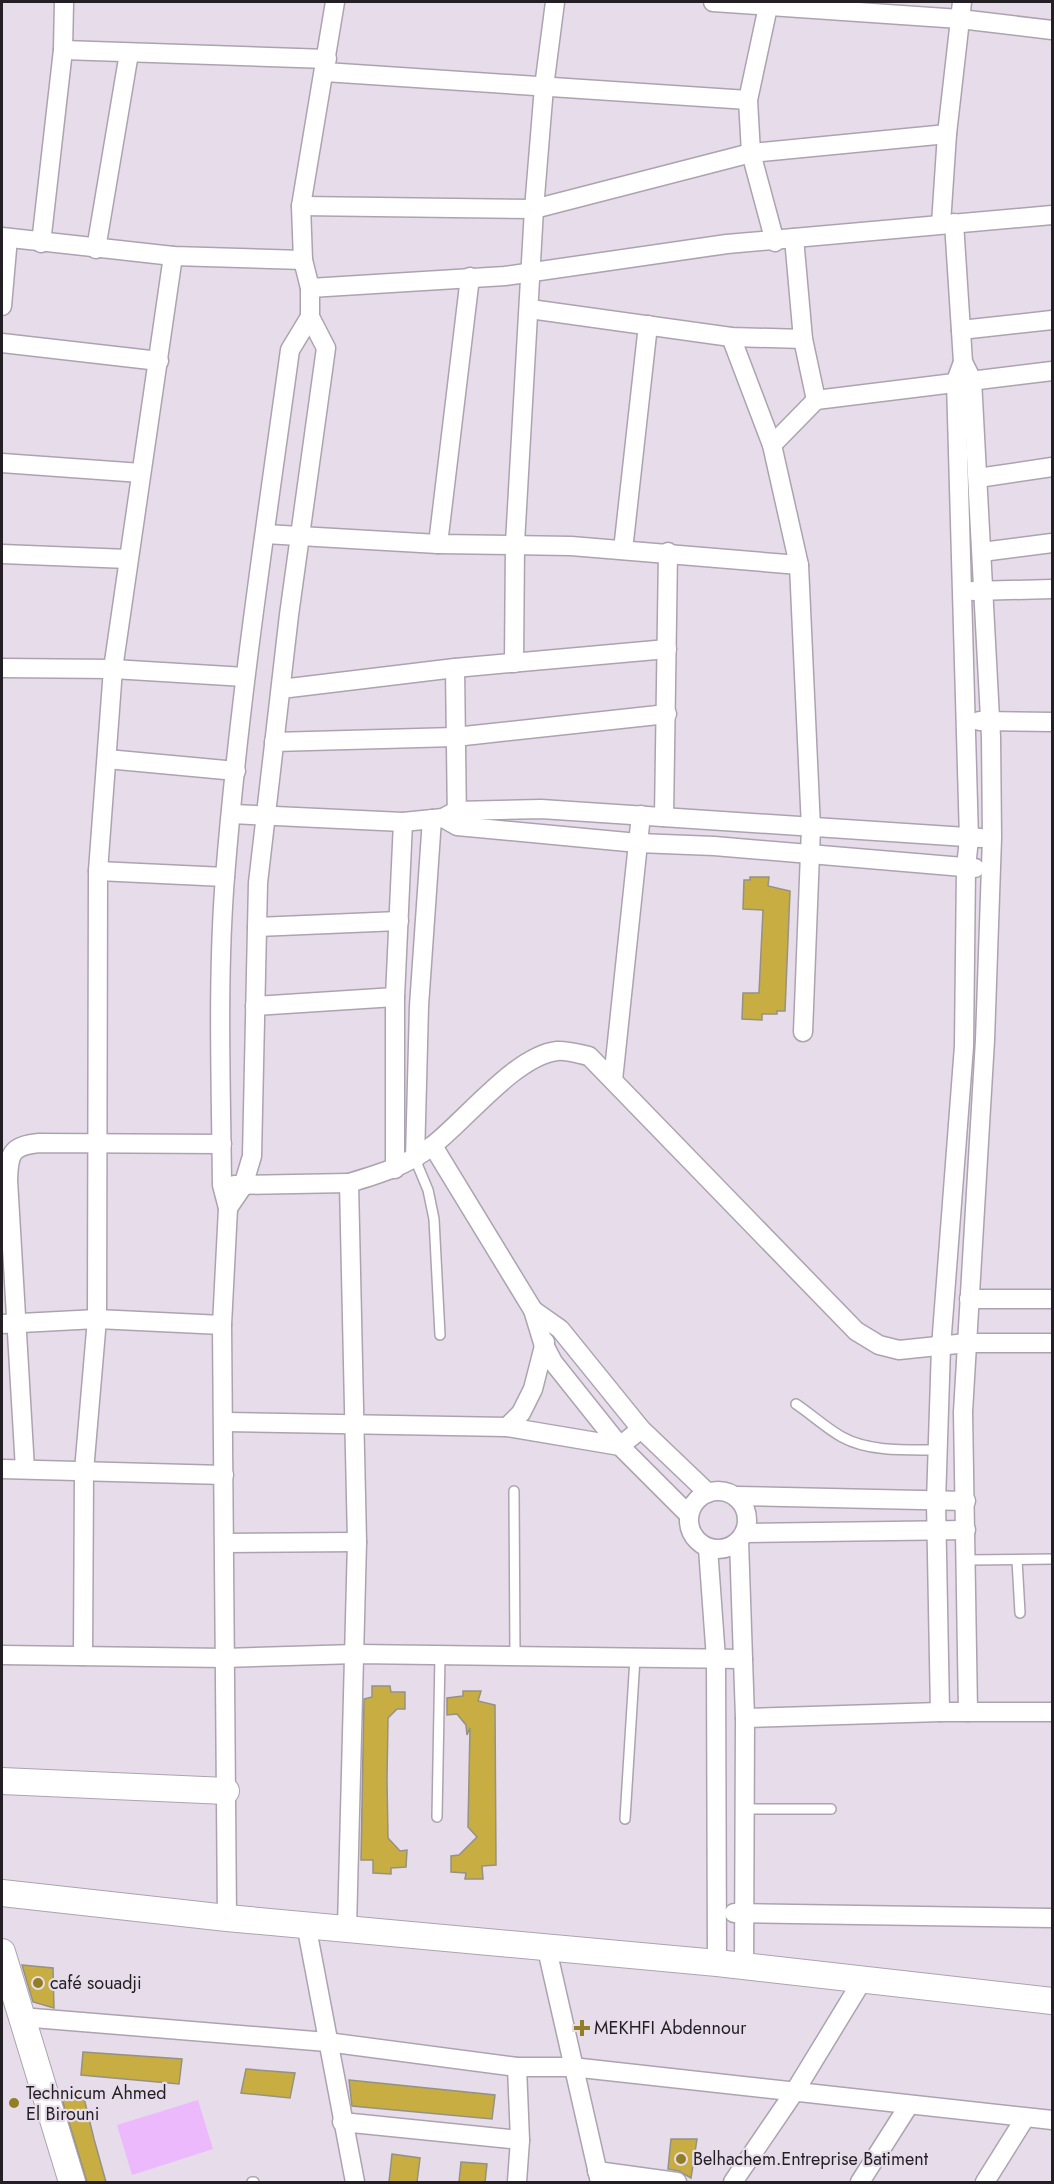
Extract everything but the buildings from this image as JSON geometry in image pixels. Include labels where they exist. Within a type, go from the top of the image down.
[{"type":"street","points":[[41,243],[63,50],[64,2]]},
{"type":"street","points":[[228,1208],[243,1186],[252,1156],[257,927],[265,815],[326,348],[310,317],[310,288],[303,260],[301,206],[335,2]]},
{"type":"street","points":[[514,663],[515,543],[530,309],[530,273],[543,87],[555,2]]},
{"type":"street","points":[[713,2],[961,10],[1053,30]]},
{"type":"street","points":[[769,3],[748,100],[751,153],[775,242]]},
{"type":"street","points":[[940,1712],[936,1502],[941,1347],[964,1046],[966,867],[969,839],[962,591],[964,380],[961,330],[948,223],[947,134],[961,10]]},
{"type":"street","points":[[63,50],[326,66],[543,87],[748,100]]},
{"type":"street","points":[[96,249],[129,53]]},
{"type":"street","points":[[301,206],[534,209],[751,153],[947,134]]},
{"type":"street","points":[[310,288],[530,273],[727,244],[775,242],[794,238],[948,223],[1053,215]]},
{"type":"street","points":[[2,306],[5,238],[173,256],[303,260]]},
{"type":"street","points":[[794,238],[803,339],[816,400]]},
{"type":"street","points":[[83,1656],[84,1471],[97,1319],[98,871],[113,669],[173,256]]},
{"type":"street","points":[[438,544],[470,277]]},
{"type":"street","points":[[530,309],[730,337],[803,339]]},
{"type":"street","points":[[226,1918],[226,1543],[222,1325],[228,1208],[222,1185],[221,1010],[225,877],[245,677],[290,350],[310,317]]},
{"type":"street","points":[[961,330],[1053,320]]},
{"type":"street","points":[[623,550],[648,325]]},
{"type":"street","points":[[730,337],[772,445],[799,565],[811,828],[803,1032]]},
{"type":"street","points":[[2,343],[159,361]]},
{"type":"street","points":[[772,445],[816,400],[964,380],[1053,371]]},
{"type":"street","points":[[964,380],[978,478],[990,720],[992,838],[989,868],[984,1062],[963,1412],[969,1712]]},
{"type":"street","points":[[2,463],[141,473]]},
{"type":"street","points":[[978,478],[1053,467]]},
{"type":"street","points":[[265,534],[438,544],[515,543],[668,552],[799,565]]},
{"type":"street","points":[[982,552],[1053,543]]},
{"type":"street","points":[[664,817],[668,552]]},
{"type":"street","points":[[2,554],[129,559]]},
{"type":"street","points":[[962,591],[1053,590]]},
{"type":"street","points":[[281,689],[455,668],[667,649]]},
{"type":"street","points":[[2,668],[113,669],[245,677]]},
{"type":"street","points":[[415,1159],[419,1006],[447,819],[455,737],[455,668]]},
{"type":"street","points":[[274,742],[455,737],[667,714]]},
{"type":"street","points":[[966,722],[990,720],[1053,722]]},
{"type":"street","points":[[107,759],[236,771]]},
{"type":"street","points":[[232,814],[403,822],[541,809],[969,839],[992,838]]},
{"type":"street","points":[[613,1080],[641,815]]},
{"type":"street","points":[[447,819],[638,843],[714,846],[810,856],[989,868]]},
{"type":"street","points":[[395,1169],[395,997],[403,822]]},
{"type":"street","points":[[98,871],[225,877]]},
{"type":"street","points":[[257,927],[399,921]]},
{"type":"street","points":[[255,1006],[395,997]]},
{"type":"street","points":[[222,1185],[349,1183],[395,1169],[415,1159],[433,1146],[529,1059],[558,1051],[589,1056],[856,1331],[879,1345],[899,1350],[967,1343],[1053,1343]]},
{"type":"street","points":[[25,1469],[10,1323],[5,1181],[9,1161],[16,1148],[22,1144],[222,1144]]},
{"type":"street","points":[[433,1146],[533,1310],[543,1343],[553,1362],[620,1446],[689,1515],[693,1535],[708,1548],[725,1549],[742,1537],[966,1530]]},
{"type":"street","points":[[347,1927],[356,1654],[357,1542],[357,1424],[349,1183]]},
{"type":"street","points":[[969,1299],[1053,1299]]},
{"type":"street","points":[[533,1310],[560,1329],[641,1429],[708,1493]]},
{"type":"street","points":[[10,1323],[97,1319],[222,1325]]},
{"type":"street","points":[[507,1427],[521,1413],[533,1389],[539,1372],[543,1343],[560,1329]]},
{"type":"street","points":[[225,1422],[507,1427],[620,1446],[641,1429]]},
{"type":"street","points":[[2,1469],[224,1475]]},
{"type":"street","points":[[689,1515],[693,1506],[708,1493],[717,1491],[736,1496],[966,1501]]},
{"type":"street","points":[[736,1496],[747,1513],[742,1537],[745,1718],[744,1967]]},
{"type":"street","points":[[226,1543],[357,1542]]},
{"type":"street","points":[[708,1548],[716,1659],[717,1963]]},
{"type":"street","points":[[2,1655],[225,1658],[356,1654],[743,1659]]},
{"type":"street","points":[[745,1718],[940,1712],[1053,1712]]},
{"type":"street","points":[[2,1781],[226,1791]]},
{"type":"street","points":[[2,1893],[226,1918],[546,1945],[1053,2001]]},
{"type":"street","points":[[717,1913],[1053,1918]]},
{"type":"street","points":[[306,1924],[355,2182]]},
{"type":"street","points":[[546,1945],[572,2067],[599,2177],[677,2182]]},
{"type":"street","points":[[2,1952],[72,2182]]},
{"type":"street","points":[[733,2182],[795,2091],[862,1981]]},
{"type":"street","points":[[21,2017],[327,2043],[517,2067],[572,2067],[1053,2121]]},
{"type":"street","points":[[517,2067],[520,2140],[517,2182]]},
{"type":"street","points":[[860,2182],[909,2105]]},
{"type":"street","points":[[985,2182],[1025,2118]]},
{"type":"street","points":[[342,2122],[520,2140]]},
{"type":"lane","points":[[415,1159],[428,1190],[434,1219],[440,1335]]},
{"type":"lane","points":[[796,1404],[842,1437],[861,1444],[890,1449],[938,1450]]},
{"type":"lane","points":[[514,1491],[515,1656]]},
{"type":"lane","points":[[966,1560],[1053,1559]]},
{"type":"lane","points":[[1017,1560],[1020,1613]]},
{"type":"lane","points":[[437,1817],[440,1655]]},
{"type":"lane","points":[[625,1819],[635,1658]]},
{"type":"lane","points":[[744,1809],[831,1809]]},
{"type":"shaded area","points":[[198,2100],[213,2149],[132,2175],[117,2125]]},
{"type":"place","name":"café souadji","points":[[38,1983]]},
{"type":"place","name":"MEKHFI Abdennour","points":[[582,2028]]},
{"type":"place","name":"Technicum Ahmed El Birouni","points":[[14,2103]]},
{"type":"place","name":"Belhachem.Entreprise Batiment","points":[[681,2159]]}]
